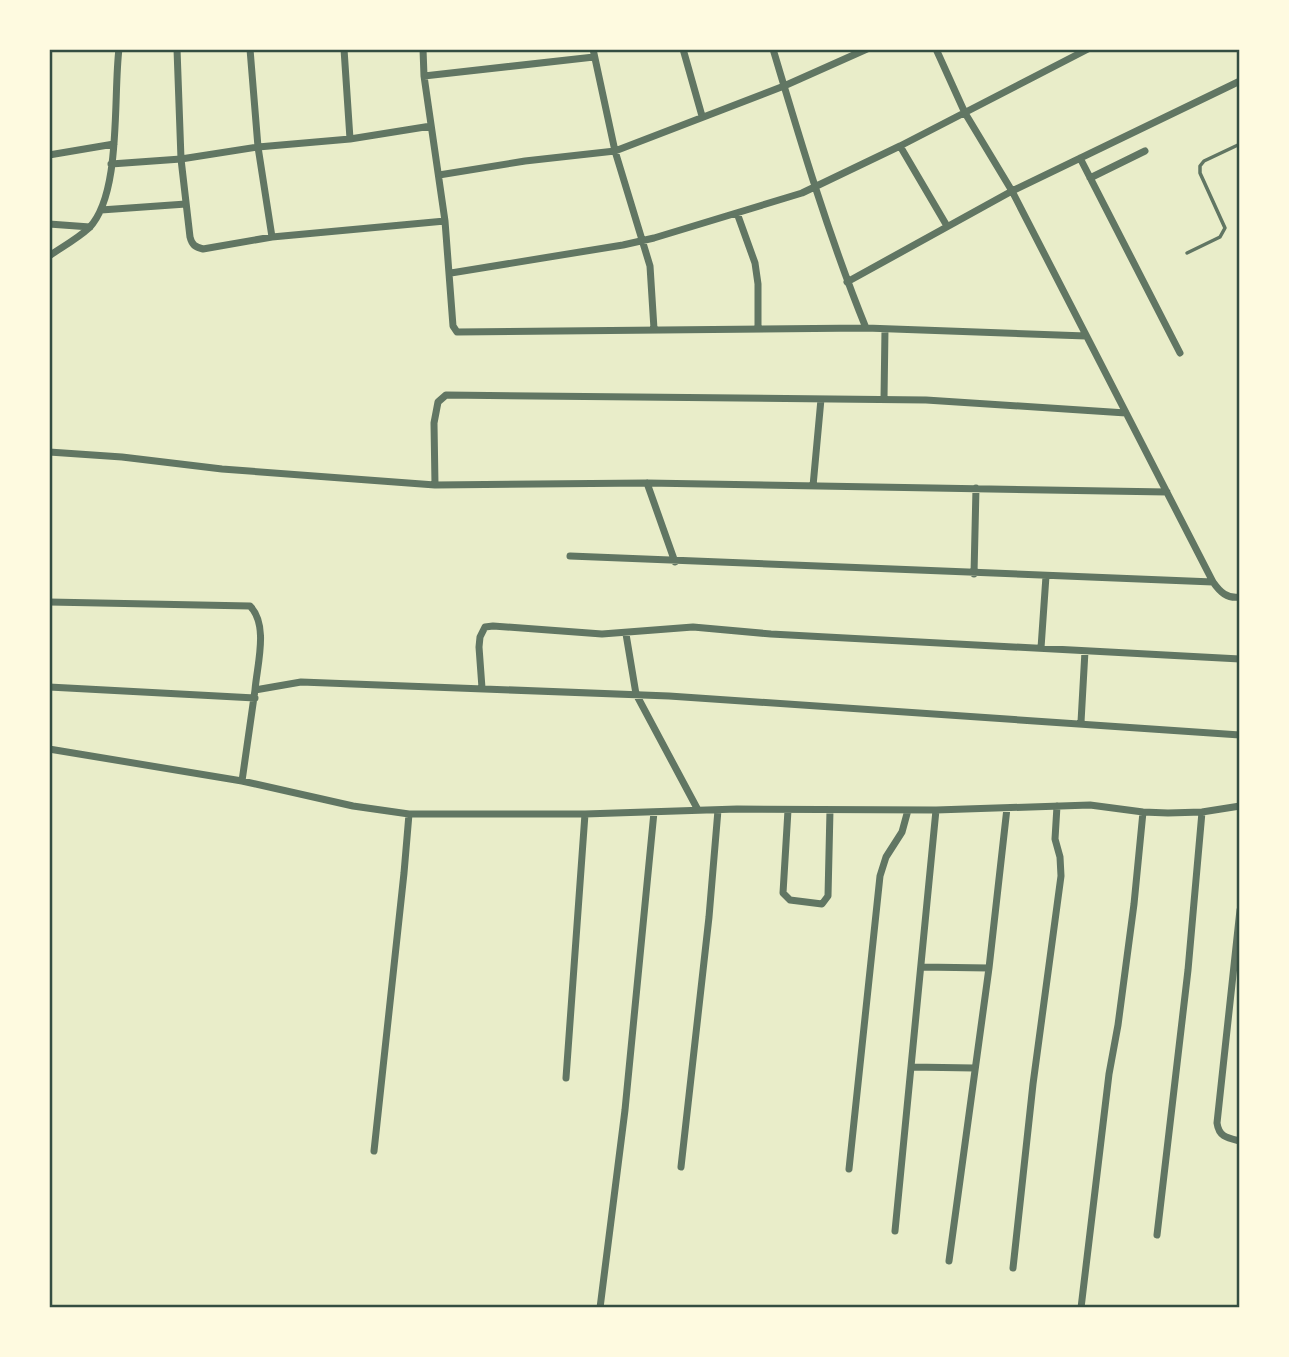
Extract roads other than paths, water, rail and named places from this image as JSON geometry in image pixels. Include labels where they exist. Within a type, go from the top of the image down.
[{"type":"street","points":[[49,256],[90,227],[102,210],[114,144],[118,49]]},
{"type":"street","points":[[177,49],[181,159],[190,237],[197,248],[272,237],[445,221]]},
{"type":"street","points":[[250,49],[258,147],[272,237]]},
{"type":"street","points":[[344,49],[350,139]]},
{"type":"street","points":[[423,49],[445,221],[454,330],[464,333],[866,328],[1086,336]]},
{"type":"street","points":[[683,49],[702,116]]},
{"type":"street","points":[[772,49],[815,188],[847,282],[866,328]]},
{"type":"street","points":[[439,175],[615,150],[784,86],[867,49]]},
{"type":"street","points":[[936,49],[965,113],[1012,191],[1213,582],[1221,593],[1233,598],[1240,597]]},
{"type":"street","points":[[450,272],[623,245],[815,188],[1088,49]]},
{"type":"street","points":[[425,76],[594,53],[615,150],[650,266],[654,329]]},
{"type":"street","points":[[847,282],[1012,191],[1240,81]]},
{"type":"street","points":[[111,164],[181,159],[258,147],[350,139],[431,126]]},
{"type":"street","points":[[49,155],[114,144]]},
{"type":"street","points":[[900,146],[947,226]]},
{"type":"street","points":[[1090,178],[1145,151]]},
{"type":"street","points":[[1080,158],[1180,353]]},
{"type":"street","points":[[102,210],[186,204]]},
{"type":"street","points":[[737,213],[755,263],[758,328]]},
{"type":"street","points":[[49,224],[90,227]]},
{"type":"street","points":[[884,399],[885,329]]},
{"type":"street","points":[[435,485],[434,423],[438,402],[446,395],[926,400],[1126,413]]},
{"type":"street","points":[[813,486],[821,399]]},
{"type":"street","points":[[49,452],[122,457],[222,469],[435,485],[647,483],[1167,492]]},
{"type":"street","points":[[647,483],[675,562]]},
{"type":"street","points":[[974,574],[976,488]]},
{"type":"street","points":[[570,556],[1213,582]]},
{"type":"street","points":[[1041,648],[1045,576]]},
{"type":"street","points":[[49,602],[250,606],[259,619],[260,635],[255,694],[242,781]]},
{"type":"street","points":[[482,688],[479,647],[485,627],[626,634],[693,627],[771,634],[1240,659]]},
{"type":"street","points":[[626,634],[636,694],[698,810]]},
{"type":"street","points":[[1081,722],[1085,651]]},
{"type":"street","points":[[49,687],[255,694],[301,682],[636,694],[1081,722],[1240,735]]},
{"type":"street","points":[[49,749],[242,781],[353,806],[408,814],[936,810],[1090,805],[1143,812],[1202,812],[1240,806]]},
{"type":"street","points":[[1013,1268],[1033,1084],[1061,876],[1056,845],[1056,806]]},
{"type":"street","points":[[949,1261],[989,968],[1007,808]]},
{"type":"street","points":[[681,1167],[718,810]]},
{"type":"street","points":[[788,810],[783,893],[790,900],[822,904],[828,896],[830,810]]},
{"type":"street","points":[[849,1169],[880,876],[886,857],[902,832],[908,810]]},
{"type":"street","points":[[895,1231],[936,810]]},
{"type":"street","points":[[600,1308],[625,1110],[654,812]]},
{"type":"street","points":[[1081,1308],[1107,1087],[1134,904],[1143,812]]},
{"type":"street","points":[[1157,1236],[1188,970],[1202,812]]},
{"type":"street","points":[[374,1151],[408,814]]},
{"type":"street","points":[[566,1078],[585,814]]},
{"type":"street","points":[[1240,909],[1217,1123],[1218,1132],[1240,1141]]},
{"type":"street","points":[[921,967],[989,968]]},
{"type":"street","points":[[911,1067],[974,1068]]},
{"type":"lane","points":[[1187,253],[1220,237],[1225,228],[1200,173],[1200,166],[1240,144]]}]
